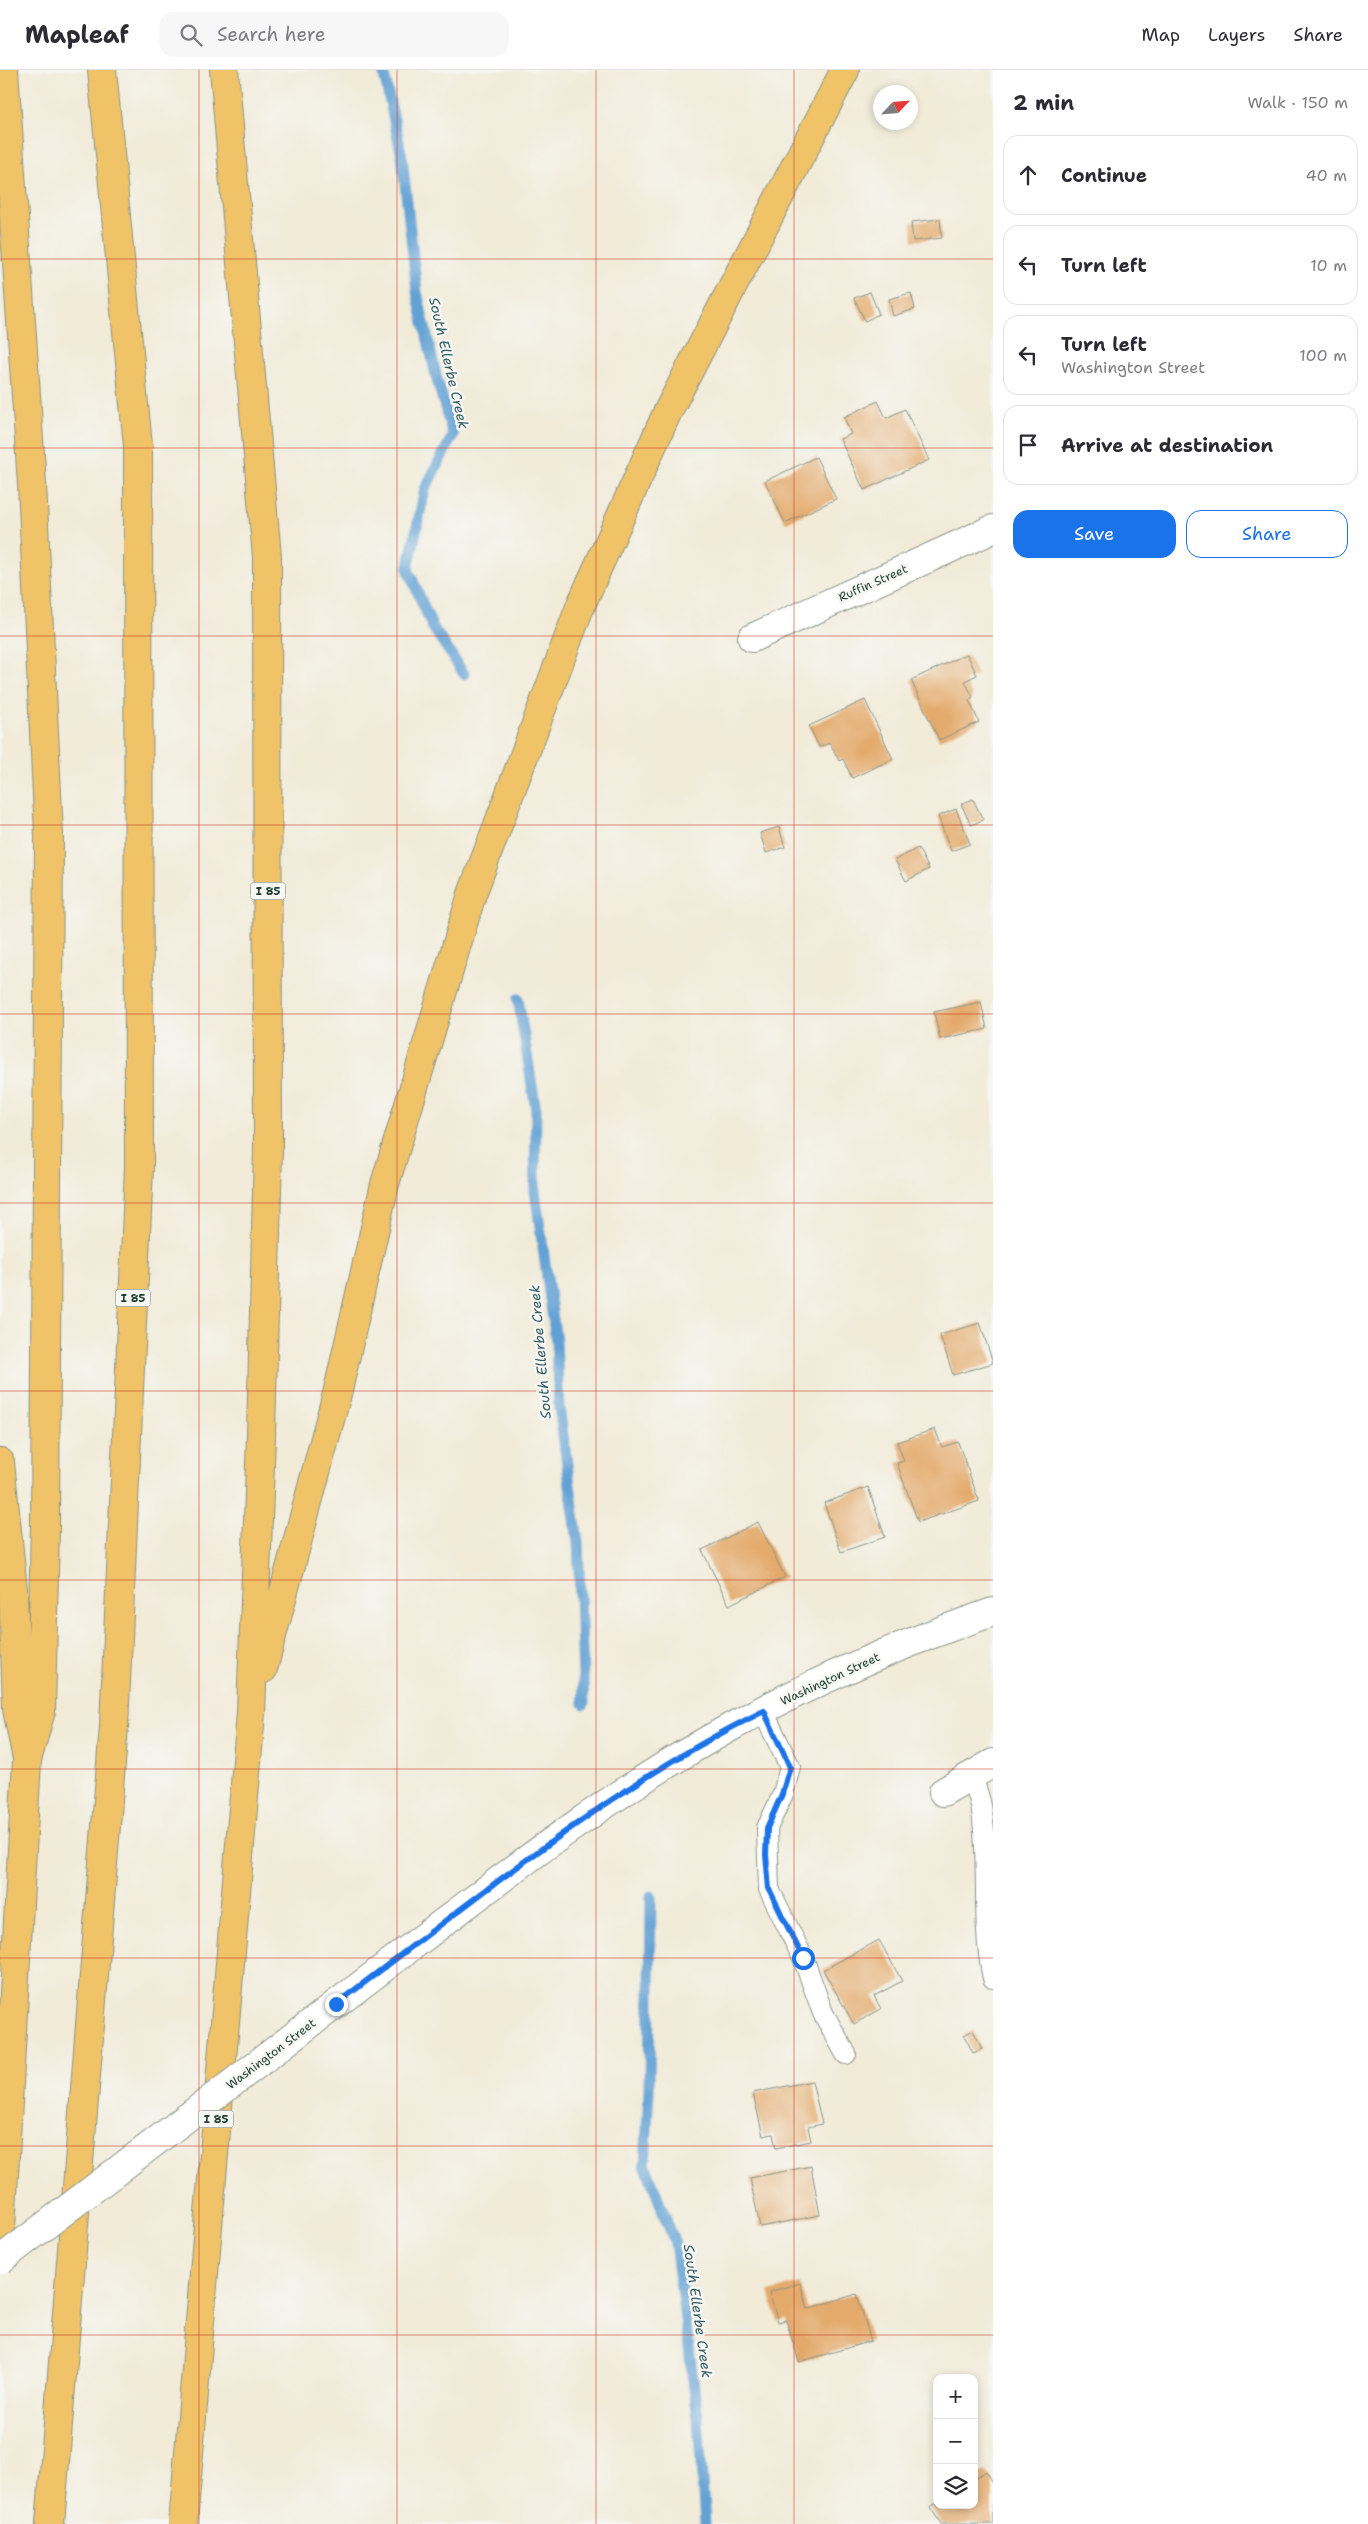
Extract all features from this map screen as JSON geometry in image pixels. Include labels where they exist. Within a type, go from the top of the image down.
[{"type":"highway","points":[[0,2246],[27,1760],[41,1710],[45,1525],[49,835],[32,484],[4,70]]},
{"type":"highway","name":"I 85","points":[[50,2524],[114,1726],[138,1167],[138,446],[102,70]]},
{"type":"highway","name":"I 85","points":[[182,2524],[250,1714],[261,1436],[268,1149],[267,557],[224,70]]},
{"type":"highway","points":[[250,1714],[338,1390],[385,1184],[472,894],[580,607],[667,413],[845,70]]},
{"type":"highway","points":[[0,1462],[13,1590],[17,1709],[27,1760]]},
{"type":"street","name":"Ruffin Street","points":[[752,638],[993,529]]},
{"type":"street","name":"Washington Street","points":[[0,2260],[548,1845],[647,1778],[732,1726],[835,1676],[925,1636],[993,1612]]},
{"type":"street","points":[[942,1792],[982,1769]]},
{"type":"lane","points":[[764,1711],[790,1767],[782,1794],[767,1828],[769,1889],[803,1958],[823,2013],[846,2054]]},
{"type":"lane","points":[[982,1769],[988,1954],[993,1978]]},
{"type":"building","points":[[940,219],[942,238],[913,241],[911,222]]},
{"type":"building","points":[[870,292],[879,314],[865,321],[854,298]]},
{"type":"building","points":[[911,293],[915,309],[893,316],[889,299]]},
{"type":"building","points":[[878,401],[886,418],[905,409],[929,460],[864,490],[840,439],[851,434],[844,417]]},
{"type":"building","points":[[816,457],[836,499],[785,523],[765,481]]},
{"type":"building","points":[[967,654],[977,675],[965,681],[973,697],[969,700],[979,722],[939,740],[911,680]]},
{"type":"building","points":[[865,700],[893,759],[852,778],[843,759],[839,761],[830,743],[819,747],[809,726]]},
{"type":"building","points":[[973,799],[983,820],[971,825],[961,804]]},
{"type":"building","points":[[956,809],[970,844],[951,851],[938,816]]},
{"type":"building","points":[[779,827],[785,847],[766,853],[760,833]]},
{"type":"building","points":[[918,848],[929,869],[906,881],[895,860]]},
{"type":"building","points":[[981,1002],[987,1029],[940,1039],[934,1012]]},
{"type":"building","points":[[980,1323],[993,1363],[953,1375],[940,1335]]},
{"type":"building","points":[[935,1429],[942,1447],[958,1442],[979,1501],[918,1522],[897,1463],[904,1461],[897,1442]]},
{"type":"building","points":[[868,1487],[885,1537],[841,1552],[824,1503]]},
{"type":"building","points":[[758,1522],[785,1577],[729,1605],[702,1550]]},
{"type":"building","points":[[879,1940],[902,1981],[874,1996],[881,2009],[854,2024],[823,1970]]},
{"type":"building","points":[[973,2030],[982,2049],[973,2053],[964,2035]]},
{"type":"building","points":[[812,2081],[822,2124],[808,2127],[811,2141],[776,2148],[773,2134],[763,2136],[753,2093]]},
{"type":"building","points":[[811,2166],[820,2215],[760,2227],[750,2178]]},
{"type":"building","points":[[800,2283],[807,2309],[857,2294],[871,2341],[799,2362],[786,2320],[778,2322],[769,2292]]},
{"type":"building","points":[[986,2471],[993,2482],[993,2524],[941,2524],[930,2507],[933,2505],[933,2509],[978,2509],[978,2476]]},
{"type":"waterway","name":"South Ellerbe Creek","points":[[383,70],[402,157],[417,292],[437,380],[453,435],[425,489],[408,569],[432,626],[464,674]]},
{"type":"waterway","name":"South Ellerbe Creek","points":[[518,999],[536,1110],[535,1191],[556,1341],[559,1407],[578,1542],[584,1704]]},
{"type":"waterway","name":"South Ellerbe Creek","points":[[651,1896],[649,2091],[645,2164],[675,2243],[698,2418],[705,2524]]},
{"type":"route","points":[[336,2004],[548,1845],[647,1778],[732,1726],[764,1711],[790,1767],[782,1794],[767,1828],[766,1855],[769,1889],[803,1958]]}]
